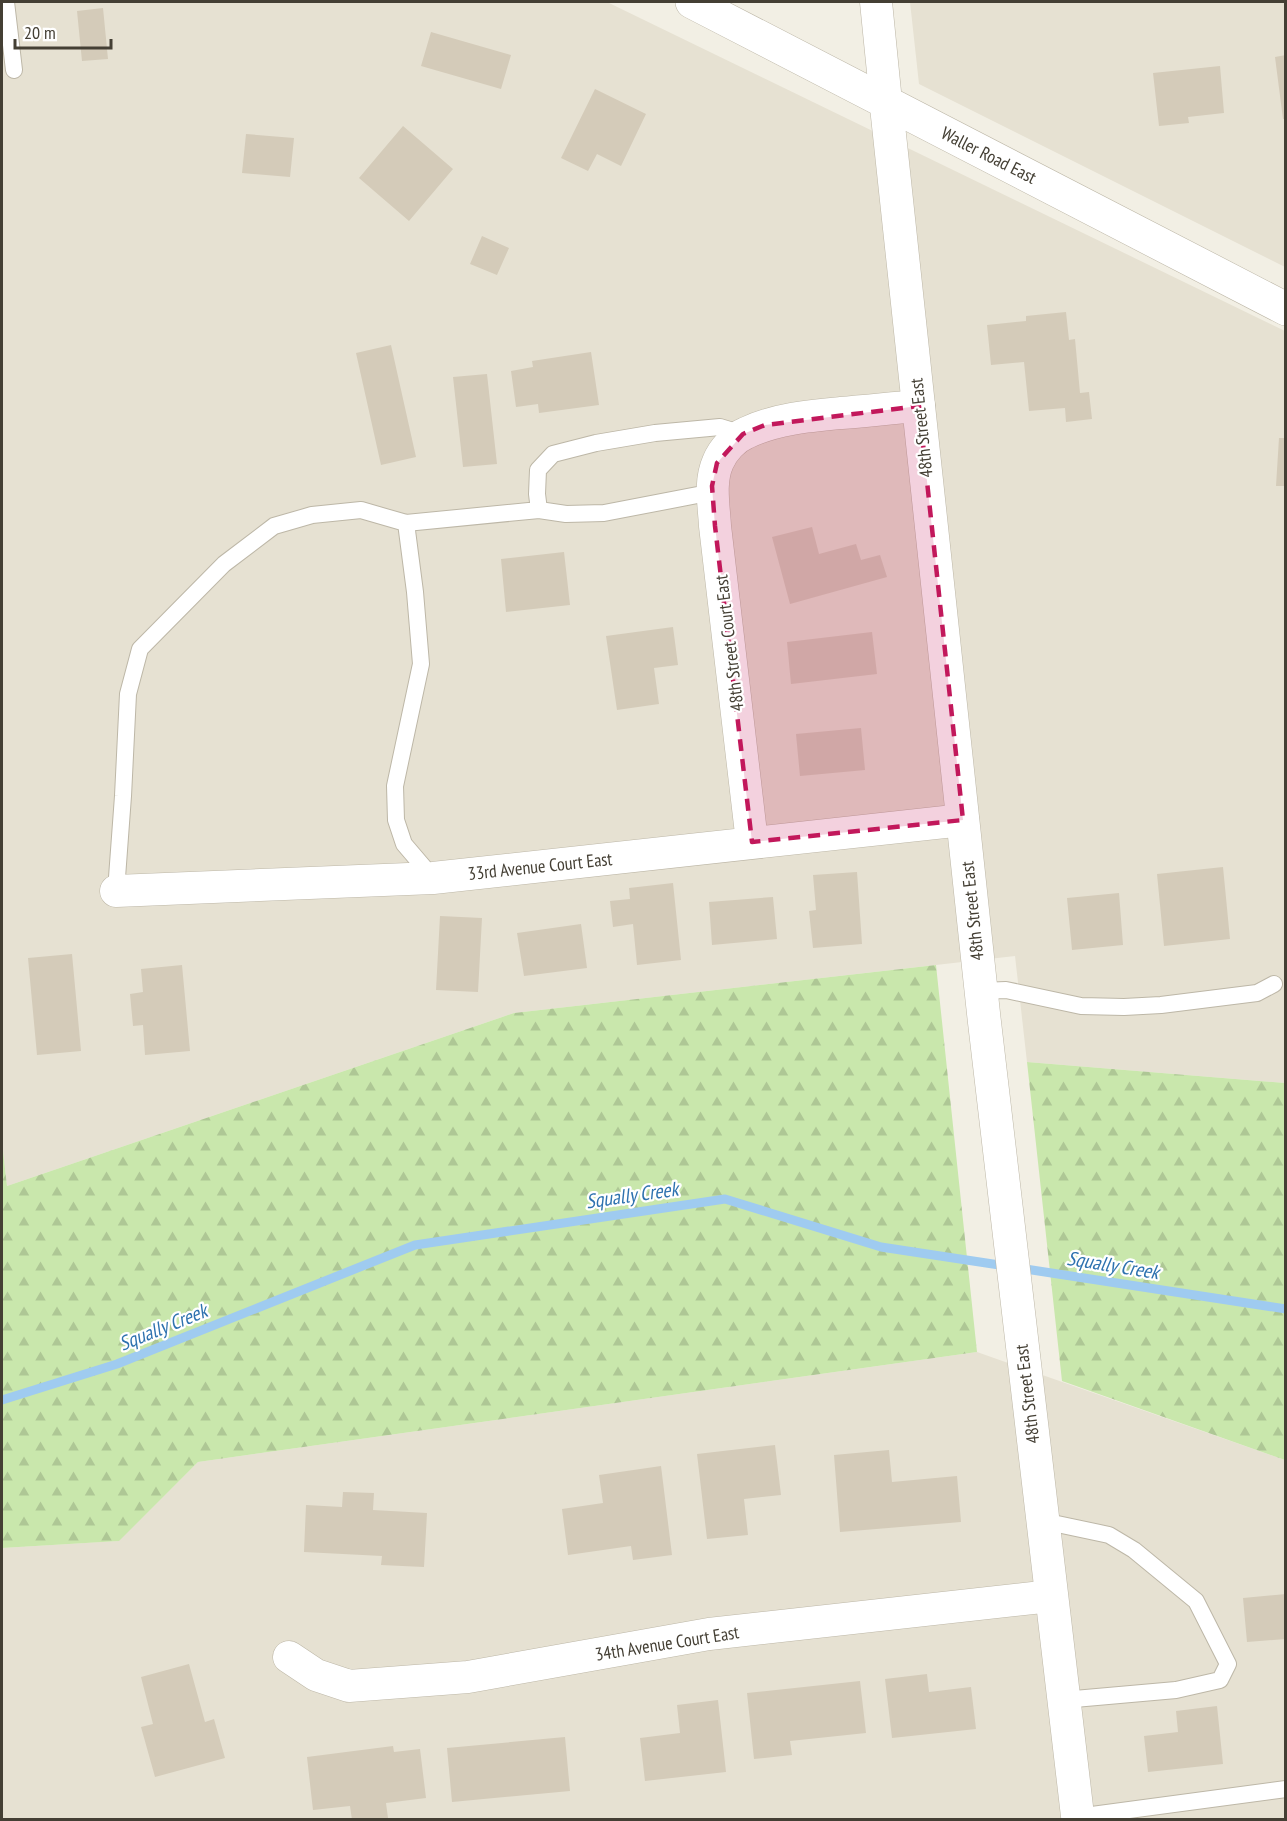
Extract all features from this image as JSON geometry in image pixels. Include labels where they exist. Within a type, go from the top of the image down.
[{"type":"street","name":"Waller Road East","points":[[692,2],[1286,309]]},
{"type":"street","name":"48th Street East","points":[[876,2],[982,1004],[1078,1818]]},
{"type":"street","points":[[736,440],[765,425],[788,419],[919,406]]},
{"type":"street","name":"48th Street Court East","points":[[736,440],[717,463],[712,486],[752,842]]},
{"type":"street","name":"33rd Avenue Court East","points":[[116,891],[433,878],[963,820]]},
{"type":"street","name":"34th Avenue Court East","points":[[290,1657],[316,1675],[349,1686],[468,1677],[709,1634],[1051,1596]]},
{"type":"lane","points":[[6,2],[14,70]]},
{"type":"lane","points":[[539,510],[538,470],[553,454],[596,443],[720,427],[736,440]]},
{"type":"lane","points":[[116,891],[128,694],[140,649],[224,564],[274,526],[312,515],[361,510],[406,523],[539,510],[566,514],[604,513],[713,492]]},
{"type":"lane","points":[[406,523],[422,664],[395,786],[396,819],[404,844],[433,878]]},
{"type":"lane","points":[[982,1004],[1006,990],[1080,1006],[1161,1005],[1257,993],[1274,984]]},
{"type":"lane","points":[[1043,1521],[1109,1535],[1134,1550],[1196,1602],[1228,1664],[1220,1680],[1176,1690],[1063,1700]]},
{"type":"lane","points":[[1078,1818],[1286,1789]]},
{"type":"highlighted area","points":[[919,406],[963,820],[752,842],[712,486],[717,463],[743,434],[765,425]]},
{"type":"shaded area","points":[[2,2],[607,2],[1285,331],[1285,1083],[1027,1062],[1015,956],[514,1013],[7,1186],[2,1142]]},
{"type":"shaded area","points":[[910,2],[1285,2],[1285,267],[919,84]]},
{"type":"shaded area","points":[[977,1352],[1285,1460],[1285,1819],[2,1820],[2,1548],[118,1541],[198,1462]]},
{"type":"green space","points":[[936,965],[977,1352],[198,1462],[119,1541],[2,1548],[2,1142],[7,1186],[514,1013]]},
{"type":"green space","points":[[1027,1062],[1285,1083],[1285,1460],[1062,1381]]},
{"type":"building","points":[[103,8],[108,59],[82,61],[77,11]]},
{"type":"building","points":[[431,32],[511,55],[501,89],[421,66]]},
{"type":"building","points":[[1286,55],[1286,119],[1283,119],[1275,57]]},
{"type":"building","points":[[1220,66],[1224,113],[1188,117],[1189,123],[1159,126],[1153,73]]},
{"type":"building","points":[[595,89],[646,114],[621,166],[597,154],[588,171],[561,158]]},
{"type":"building","points":[[403,126],[453,169],[409,221],[359,178]]},
{"type":"building","points":[[246,134],[294,138],[290,177],[242,173]]},
{"type":"building","points":[[482,236],[509,248],[497,275],[470,264]]},
{"type":"building","points":[[1066,312],[1069,340],[1075,339],[1080,393],[1089,392],[1092,419],[1066,422],[1065,408],[1029,411],[1024,362],[991,365],[987,325],[1026,321],[1026,316]]},
{"type":"building","points":[[391,345],[416,457],[381,465],[356,353]]},
{"type":"building","points":[[591,352],[599,405],[539,413],[538,404],[516,407],[511,371],[533,367],[532,361]]},
{"type":"building","points":[[487,374],[497,464],[463,467],[453,377]]},
{"type":"building","points":[[1279,438],[1286,438],[1286,486],[1276,486]]},
{"type":"building","points":[[812,527],[819,554],[856,544],[861,560],[880,555],[887,577],[790,604],[772,537]]},
{"type":"building","points":[[564,552],[570,605],[506,612],[501,559]]},
{"type":"building","points":[[673,627],[678,665],[654,668],[659,704],[617,710],[606,636]]},
{"type":"building","points":[[872,632],[877,674],[791,684],[787,642]]},
{"type":"building","points":[[861,728],[865,770],[800,776],[796,734]]},
{"type":"building","points":[[1223,867],[1230,939],[1164,946],[1157,874]]},
{"type":"building","points":[[857,872],[862,944],[813,948],[809,911],[816,910],[813,875]]},
{"type":"building","points":[[673,883],[681,960],[637,965],[633,924],[613,927],[610,901],[630,899],[629,888]]},
{"type":"building","points":[[1119,893],[1123,945],[1072,950],[1067,898]]},
{"type":"building","points":[[773,897],[777,939],[712,945],[709,902]]},
{"type":"building","points":[[440,916],[482,918],[478,992],[436,990]]},
{"type":"building","points":[[581,924],[587,968],[524,976],[517,933]]},
{"type":"building","points":[[72,954],[81,1051],[37,1055],[28,958]]},
{"type":"building","points":[[182,965],[190,1051],[145,1055],[143,1025],[133,1026],[130,994],[143,992],[141,969]]},
{"type":"building","points":[[775,1445],[781,1495],[744,1499],[748,1535],[707,1539],[697,1454]]},
{"type":"building","points":[[889,1450],[892,1482],[957,1476],[961,1522],[840,1532],[834,1455]]},
{"type":"building","points":[[661,1466],[672,1555],[633,1560],[631,1546],[568,1555],[562,1509],[603,1503],[599,1475]]},
{"type":"building","points":[[343,1492],[374,1493],[373,1510],[427,1513],[424,1567],[381,1565],[382,1556],[304,1552],[306,1505],[342,1507]]},
{"type":"building","points":[[1286,1594],[1286,1639],[1247,1642],[1243,1598]]},
{"type":"building","points":[[189,1664],[205,1722],[214,1719],[225,1758],[155,1777],[141,1727],[153,1724],[141,1677]]},
{"type":"building","points":[[927,1674],[929,1692],[971,1687],[976,1729],[892,1738],[885,1679]]},
{"type":"building","points":[[860,1681],[866,1733],[790,1741],[792,1755],[754,1759],[747,1693]]},
{"type":"building","points":[[718,1700],[726,1772],[645,1781],[640,1738],[680,1733],[677,1705]]},
{"type":"building","points":[[1217,1706],[1223,1764],[1148,1772],[1144,1736],[1178,1732],[1176,1711]]},
{"type":"building","points":[[565,1737],[570,1791],[452,1802],[447,1748]]},
{"type":"building","points":[[393,1746],[394,1752],[420,1749],[426,1798],[386,1803],[388,1818],[374,1820],[352,1820],[350,1806],[313,1810],[307,1757]]},
{"type":"waterway","name":"Squally Creek","points":[[2,1400],[117,1364],[415,1245],[725,1199],[881,1247],[1006,1266]]},
{"type":"waterway","name":"Squally Creek","points":[[1019,1268],[1286,1309]]}]
